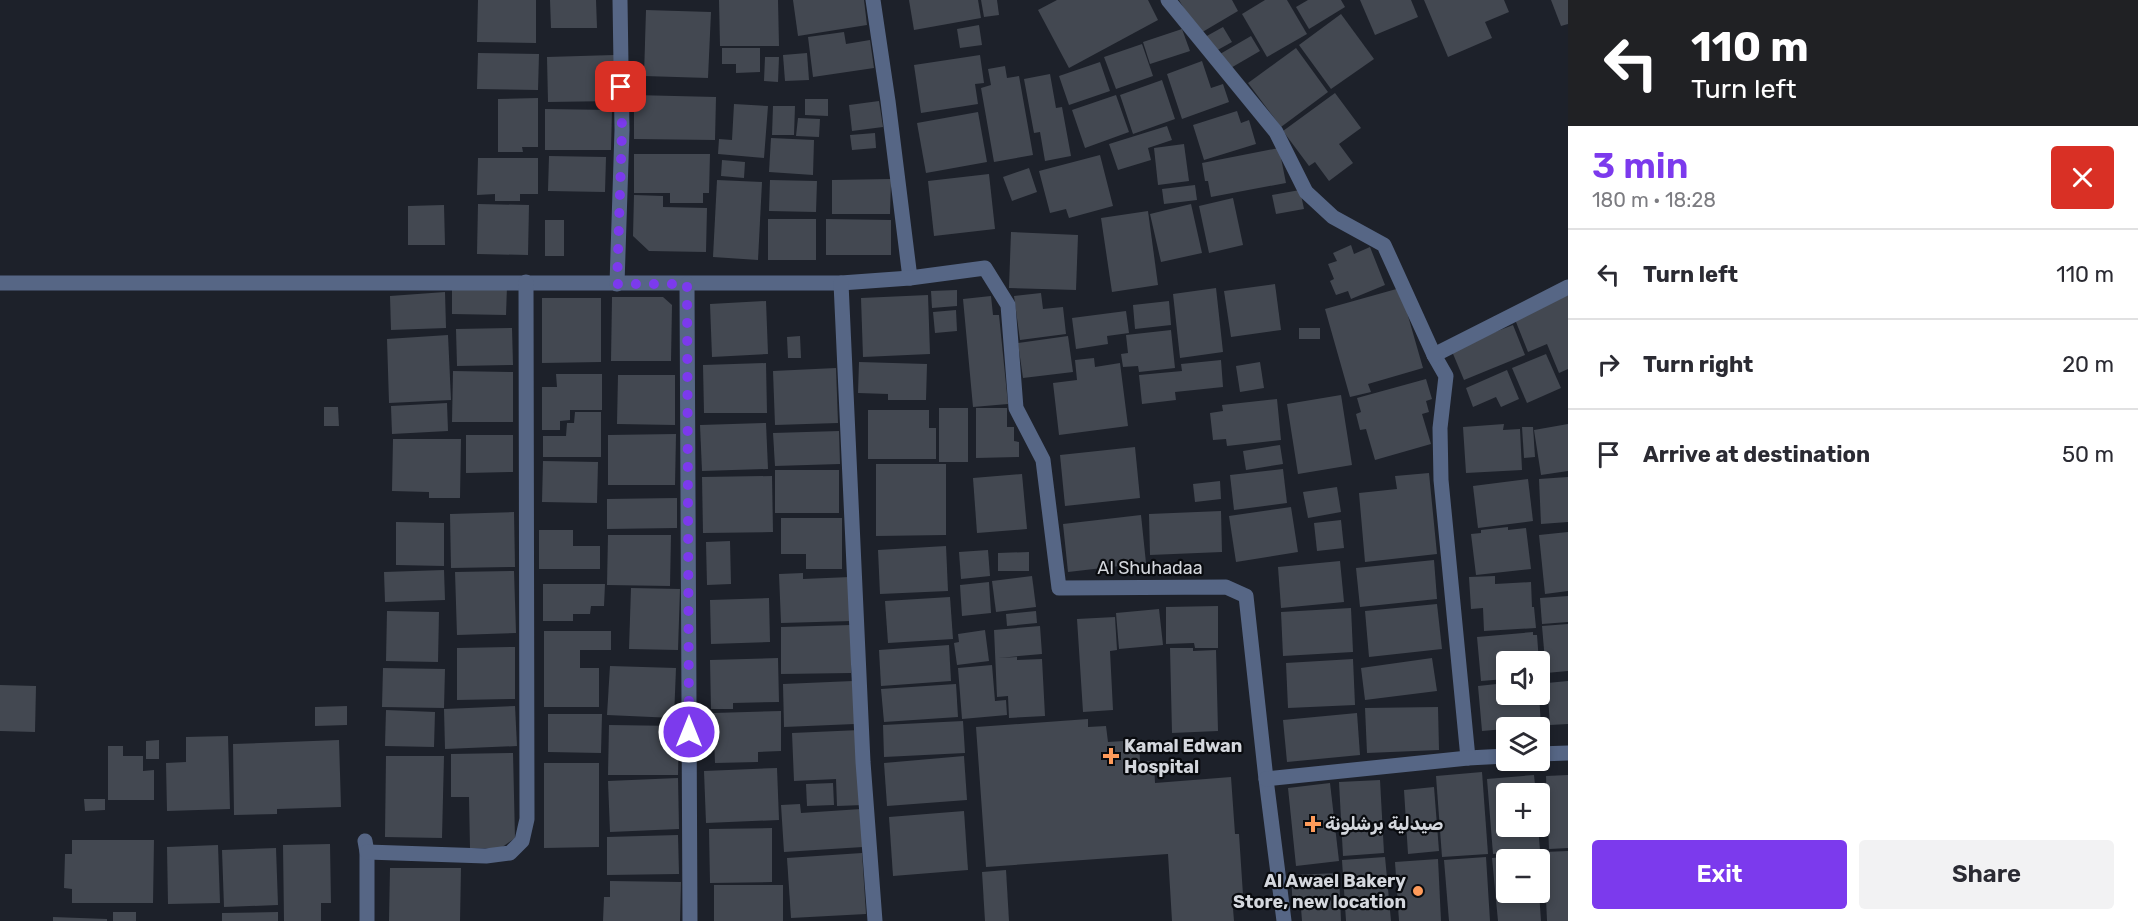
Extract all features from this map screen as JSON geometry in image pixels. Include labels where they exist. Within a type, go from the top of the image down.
[{"type":"street","points":[[617,284],[622,130],[620,0]]},
{"type":"street","points":[[0,283],[687,284],[841,283],[910,278],[873,0]]},
{"type":"street","points":[[1168,0],[1276,132],[1306,192],[1333,218],[1384,245],[1434,355],[1446,376],[1440,428],[1441,480],[1468,758]]},
{"type":"street","name":"Al Shuhadaa","points":[[910,278],[985,268],[1008,305],[1016,408],[1042,460],[1059,588],[1226,587],[1246,596],[1284,921]]},
{"type":"street","points":[[367,921],[366,846],[486,856],[510,853],[522,841],[527,819],[526,282]]},
{"type":"street","points":[[841,283],[863,762],[874,921]]},
{"type":"street","points":[[687,284],[690,921]]},
{"type":"street","points":[[1434,355],[1568,287]]},
{"type":"street","points":[[1550,754],[1568,753]]},
{"type":"street","points":[[1266,779],[1496,757]]},
{"type":"building","points":[[478,0],[536,0],[536,43],[477,42]]},
{"type":"building","points":[[550,0],[596,0],[597,28],[551,28]]},
{"type":"building","points":[[719,0],[778,0],[779,46],[720,46]]},
{"type":"building","points":[[793,0],[864,0],[867,25],[798,36]]},
{"type":"building","points":[[909,0],[978,0],[981,18],[914,30]]},
{"type":"building","points":[[981,0],[997,0],[999,15],[984,17]]},
{"type":"building","points":[[1057,0],[1148,0],[1158,20],[1069,68],[1038,10]]},
{"type":"building","points":[[1179,0],[1232,0],[1238,11],[1199,34]]},
{"type":"building","points":[[1265,0],[1287,0],[1307,34],[1267,57],[1242,14]]},
{"type":"building","points":[[1308,0],[1341,0],[1345,7],[1309,29],[1296,7]]},
{"type":"building","points":[[1360,0],[1411,0],[1418,17],[1375,35]]},
{"type":"building","points":[[1424,0],[1504,0],[1509,12],[1485,22],[1492,38],[1448,57]]},
{"type":"building","points":[[1551,0],[1568,0],[1568,24],[1561,26]]},
{"type":"building","points":[[646,10],[711,12],[708,78],[644,76]]},
{"type":"building","points":[[1341,14],[1374,59],[1331,89],[1299,45]]},
{"type":"building","points":[[979,25],[982,45],[960,48],[957,29]]},
{"type":"building","points":[[1223,27],[1232,42],[1214,52],[1205,37]]},
{"type":"building","points":[[1182,29],[1190,51],[1150,64],[1143,42]]},
{"type":"building","points":[[844,32],[846,44],[870,40],[874,68],[813,77],[808,37]]},
{"type":"building","points":[[1251,36],[1260,51],[1229,69],[1220,54]]},
{"type":"building","points":[[1142,44],[1153,76],[1116,89],[1104,57]]},
{"type":"building","points":[[722,48],[760,48],[760,72],[736,73],[736,64],[722,64]]},
{"type":"building","points":[[1296,48],[1328,92],[1281,127],[1248,83]]},
{"type":"building","points":[[478,53],[539,54],[538,90],[477,89]]},
{"type":"building","points":[[807,53],[809,80],[785,81],[783,55]]},
{"type":"building","points":[[614,55],[615,101],[548,102],[547,57]]},
{"type":"building","points":[[980,55],[984,83],[975,84],[978,104],[921,113],[914,65]]},
{"type":"building","points":[[765,57],[779,57],[778,82],[764,81]]},
{"type":"building","points":[[1202,61],[1211,88],[1223,84],[1229,102],[1182,119],[1167,74]]},
{"type":"building","points":[[1100,62],[1110,91],[1069,105],[1059,76]]},
{"type":"building","points":[[1005,66],[1007,78],[1019,76],[1033,155],[994,162],[981,88],[991,85],[988,69]]},
{"type":"building","points":[[1050,74],[1056,108],[1062,107],[1071,156],[1045,161],[1040,132],[1034,133],[1024,79]]},
{"type":"building","points":[[1162,80],[1175,119],[1133,134],[1120,95]]},
{"type":"building","points":[[1335,93],[1361,128],[1339,144],[1353,163],[1329,181],[1315,162],[1309,166],[1283,131]]},
{"type":"building","points":[[634,95],[716,97],[715,140],[634,139]]},
{"type":"building","points":[[1116,95],[1129,132],[1085,148],[1072,110]]},
{"type":"building","points":[[538,98],[538,147],[522,147],[523,152],[498,152],[498,99]]},
{"type":"building","points":[[805,99],[828,99],[828,116],[805,115]]},
{"type":"building","points":[[879,101],[883,127],[852,131],[849,105]]},
{"type":"building","points":[[734,104],[768,106],[764,158],[718,154],[719,139],[732,140]]},
{"type":"building","points":[[773,106],[795,106],[794,135],[772,135]]},
{"type":"building","points":[[545,109],[612,110],[611,150],[545,150]]},
{"type":"building","points":[[1237,111],[1241,123],[1249,120],[1256,144],[1204,160],[1193,125]]},
{"type":"building","points":[[978,112],[987,162],[926,173],[917,123]]},
{"type":"building","points":[[798,118],[820,119],[819,137],[796,136]]},
{"type":"building","points":[[1167,126],[1172,140],[1148,148],[1151,160],[1118,170],[1109,144]]},
{"type":"building","points":[[875,133],[876,148],[852,150],[850,135]]},
{"type":"building","points":[[771,138],[814,140],[813,175],[769,172]]},
{"type":"building","points":[[1184,144],[1189,181],[1158,185],[1154,148]]},
{"type":"building","points":[[1279,148],[1286,183],[1211,197],[1202,163]]},
{"type":"building","points":[[634,154],[710,154],[709,193],[703,193],[703,203],[670,203],[670,193],[634,193]]},
{"type":"building","points":[[1100,155],[1113,206],[1069,218],[1066,209],[1050,213],[1039,171]]},
{"type":"building","points":[[549,156],[606,157],[605,192],[548,191]]},
{"type":"building","points":[[478,158],[538,158],[538,194],[520,194],[520,201],[495,201],[495,194],[477,195]]},
{"type":"building","points":[[722,160],[745,162],[744,178],[721,176]]},
{"type":"building","points":[[1029,168],[1037,192],[1012,201],[1003,177]]},
{"type":"building","points":[[989,174],[995,229],[934,236],[928,181]]},
{"type":"building","points":[[891,179],[890,214],[832,214],[832,180]]},
{"type":"building","points":[[717,180],[762,182],[758,260],[713,257]]},
{"type":"building","points":[[770,180],[817,181],[816,212],[769,211]]},
{"type":"building","points":[[1195,185],[1197,200],[1164,204],[1162,189]]},
{"type":"building","points":[[1300,190],[1304,209],[1276,214],[1272,195]]},
{"type":"building","points":[[634,195],[663,196],[663,207],[707,208],[706,252],[649,251],[633,236]]},
{"type":"building","points":[[1233,198],[1243,245],[1209,253],[1199,206]]},
{"type":"building","points":[[478,204],[529,205],[528,255],[477,254]]},
{"type":"building","points":[[1191,204],[1202,253],[1161,262],[1150,214]]},
{"type":"building","points":[[444,205],[445,245],[408,245],[408,206]]},
{"type":"building","points":[[1148,211],[1158,285],[1112,292],[1101,218]]},
{"type":"building","points":[[768,219],[816,219],[816,260],[768,260]]},
{"type":"building","points":[[826,219],[891,220],[891,255],[826,255]]},
{"type":"building","points":[[545,220],[564,220],[564,256],[545,256]]},
{"type":"building","points":[[1011,232],[1078,235],[1076,290],[1009,288]]},
{"type":"building","points":[[1351,245],[1354,254],[1370,247],[1385,285],[1351,299],[1348,291],[1336,295],[1330,281],[1334,279],[1328,264],[1337,261],[1333,253]]},
{"type":"building","points":[[1275,284],[1281,330],[1231,337],[1224,291]]},
{"type":"building","points":[[452,285],[507,286],[506,315],[452,314]]},
{"type":"building","points":[[1216,288],[1223,352],[1180,358],[1173,294]]},
{"type":"building","points":[[1400,288],[1423,368],[1368,384],[1371,392],[1350,397],[1325,309]]},
{"type":"building","points":[[957,290],[957,306],[932,308],[931,291]]},
{"type":"building","points":[[445,292],[446,328],[391,330],[390,296]]},
{"type":"building","points":[[1041,293],[1043,309],[1063,307],[1066,334],[1020,340],[1014,296]]},
{"type":"building","points":[[928,295],[930,354],[863,357],[861,298]]},
{"type":"building","points":[[1568,295],[1568,369],[1559,373],[1547,344],[1528,352],[1514,317]]},
{"type":"building","points":[[991,296],[993,315],[999,315],[1008,404],[973,407],[963,299]]},
{"type":"building","points":[[612,297],[663,297],[672,305],[671,361],[611,361]]},
{"type":"building","points":[[542,298],[601,298],[601,362],[542,363]]},
{"type":"building","points":[[766,301],[768,354],[712,357],[710,304]]},
{"type":"building","points":[[1169,301],[1171,325],[1135,329],[1133,305]]},
{"type":"building","points":[[956,310],[957,331],[935,333],[933,312]]},
{"type":"building","points":[[1126,311],[1129,333],[1107,336],[1108,344],[1076,349],[1072,318]]},
{"type":"building","points":[[1513,325],[1525,355],[1464,380],[1451,349]]},
{"type":"building","points":[[512,328],[513,365],[457,366],[456,329]]},
{"type":"building","points":[[1299,328],[1320,328],[1320,339],[1299,339]]},
{"type":"building","points":[[1171,330],[1175,368],[1139,372],[1138,366],[1123,367],[1121,354],[1128,353],[1126,335]]},
{"type":"building","points":[[448,335],[451,400],[389,403],[387,339]]},
{"type":"building","points":[[800,336],[801,358],[788,358],[787,337]]},
{"type":"building","points":[[1068,336],[1073,372],[1023,378],[1018,343]]},
{"type":"building","points":[[1546,354],[1561,388],[1527,403],[1512,368]]},
{"type":"building","points":[[1094,358],[1095,367],[1120,363],[1128,426],[1059,435],[1053,383],[1077,380],[1075,360]]},
{"type":"building","points":[[1221,360],[1223,387],[1175,392],[1176,400],[1142,404],[1139,375],[1182,371],[1181,364]]},
{"type":"building","points":[[859,362],[927,364],[926,400],[888,400],[888,394],[858,393]]},
{"type":"building","points":[[1260,362],[1264,388],[1240,392],[1236,366]]},
{"type":"building","points":[[766,363],[767,413],[704,413],[703,365]]},
{"type":"building","points":[[836,368],[838,423],[775,425],[773,371]]},
{"type":"building","points":[[1507,370],[1519,399],[1501,407],[1496,397],[1473,407],[1466,388]]},
{"type":"building","points":[[453,371],[513,372],[513,422],[452,422]]},
{"type":"building","points":[[556,374],[602,374],[602,410],[570,410],[570,420],[560,421],[560,430],[542,430],[542,387],[557,387]]},
{"type":"building","points":[[618,375],[675,375],[675,425],[617,424]]},
{"type":"building","points":[[1426,379],[1432,399],[1426,401],[1429,412],[1422,414],[1431,444],[1375,460],[1366,429],[1360,430],[1356,414],[1361,412],[1357,398]]},
{"type":"building","points":[[1341,395],[1352,465],[1298,474],[1287,404]]},
{"type":"building","points":[[1277,399],[1281,440],[1227,446],[1226,439],[1213,440],[1210,413],[1223,411],[1222,405]]},
{"type":"building","points":[[447,403],[448,431],[392,434],[391,406]]},
{"type":"building","points":[[324,407],[338,407],[339,426],[324,426]]},
{"type":"building","points":[[939,408],[968,408],[968,462],[939,462]]},
{"type":"building","points":[[976,408],[1007,408],[1007,427],[1014,427],[1014,441],[1019,442],[1019,457],[976,458]]},
{"type":"building","points":[[868,410],[929,410],[929,428],[936,428],[936,459],[868,459]]},
{"type":"building","points":[[575,412],[601,412],[601,457],[543,457],[543,436],[566,436],[567,423],[574,423]]},
{"type":"building","points":[[766,423],[768,469],[702,471],[700,425]]},
{"type":"building","points":[[1504,424],[1503,430],[1520,429],[1522,470],[1466,473],[1463,427]]},
{"type":"building","points":[[1568,424],[1568,471],[1541,475],[1534,430]]},
{"type":"building","points":[[1522,427],[1533,427],[1535,457],[1524,458]]},
{"type":"building","points":[[839,431],[840,464],[775,466],[773,433]]},
{"type":"building","points":[[676,434],[675,485],[608,485],[608,435]]},
{"type":"building","points":[[466,435],[513,435],[513,472],[466,473]]},
{"type":"building","points":[[393,439],[461,439],[460,498],[429,498],[429,492],[392,491]]},
{"type":"building","points":[[1280,445],[1283,464],[1246,470],[1243,451]]},
{"type":"building","points":[[1135,447],[1140,498],[1065,506],[1060,455]]},
{"type":"building","points":[[543,461],[598,462],[597,503],[542,502]]},
{"type":"building","points":[[876,464],[946,464],[946,535],[876,536]]},
{"type":"building","points":[[1283,469],[1287,503],[1234,510],[1230,475]]},
{"type":"building","points":[[775,470],[839,470],[839,513],[775,513]]},
{"type":"building","points":[[1429,473],[1437,554],[1365,562],[1359,493],[1397,489],[1395,476]]},
{"type":"building","points":[[1022,474],[1027,529],[977,533],[973,478]]},
{"type":"building","points":[[772,476],[773,532],[703,533],[702,477]]},
{"type":"building","points":[[1568,477],[1568,522],[1541,524],[1539,479]]},
{"type":"building","points":[[1528,479],[1533,521],[1478,528],[1473,486]]},
{"type":"building","points":[[1220,481],[1221,499],[1195,502],[1193,484]]},
{"type":"building","points":[[1337,487],[1341,512],[1308,518],[1303,492]]},
{"type":"building","points":[[677,498],[677,528],[607,529],[607,499]]},
{"type":"building","points":[[1291,507],[1298,552],[1236,562],[1229,516]]},
{"type":"building","points":[[1221,511],[1222,552],[1150,555],[1149,514]]},
{"type":"building","points":[[514,512],[515,567],[451,568],[450,514]]},
{"type":"building","points":[[1141,515],[1146,563],[1068,572],[1063,524]]},
{"type":"building","points":[[781,518],[842,518],[842,569],[806,569],[806,554],[781,554]]},
{"type":"building","points":[[1341,520],[1344,548],[1317,551],[1314,523]]},
{"type":"building","points":[[396,522],[444,523],[444,566],[396,565]]},
{"type":"building","points":[[1508,527],[1508,530],[1526,528],[1531,569],[1476,575],[1471,534],[1481,533],[1481,530]]},
{"type":"building","points":[[539,530],[573,530],[573,546],[600,546],[600,569],[539,569]]},
{"type":"building","points":[[1568,532],[1568,591],[1545,594],[1539,535]]},
{"type":"building","points":[[608,535],[671,535],[670,586],[607,585]]},
{"type":"building","points":[[730,541],[731,584],[707,585],[706,542]]},
{"type":"building","points":[[946,546],[948,591],[880,594],[878,550]]},
{"type":"building","points":[[988,550],[990,576],[961,579],[959,552]]},
{"type":"building","points":[[1029,552],[1029,571],[998,571],[998,553]]},
{"type":"building","points":[[1434,560],[1437,599],[1360,607],[1356,568]]},
{"type":"building","points":[[1340,561],[1344,602],[1281,608],[1278,567]]},
{"type":"building","points":[[444,570],[445,600],[385,602],[384,572]]},
{"type":"building","points":[[514,571],[516,633],[457,635],[455,572]]},
{"type":"building","points":[[803,573],[803,579],[850,577],[852,621],[781,623],[779,574]]},
{"type":"building","points":[[1032,576],[1036,607],[996,612],[992,581]]},
{"type":"building","points":[[1495,576],[1495,584],[1531,582],[1536,628],[1484,631],[1483,608],[1471,609],[1469,577]]},
{"type":"building","points":[[989,582],[991,613],[962,616],[960,585]]},
{"type":"building","points":[[543,584],[605,584],[604,606],[591,606],[590,614],[573,614],[573,621],[543,621]]},
{"type":"building","points":[[631,588],[680,589],[678,650],[629,649]]},
{"type":"building","points":[[1568,596],[1568,622],[1542,624],[1540,598]]},
{"type":"building","points":[[950,597],[953,639],[888,643],[885,601]]},
{"type":"building","points":[[769,598],[770,642],[711,644],[710,600]]},
{"type":"building","points":[[1437,604],[1442,649],[1369,657],[1365,611]]},
{"type":"building","points":[[1218,606],[1218,648],[1195,648],[1194,643],[1166,644],[1166,607]]},
{"type":"building","points":[[1351,608],[1353,652],[1283,656],[1281,612]]},
{"type":"building","points":[[1159,609],[1163,645],[1119,649],[1116,613]]},
{"type":"building","points":[[387,611],[439,612],[438,662],[386,661]]},
{"type":"building","points":[[1036,611],[1037,623],[1007,626],[1006,614]]},
{"type":"building","points":[[1115,617],[1117,650],[1110,651],[1113,710],[1083,712],[1077,619]]},
{"type":"building","points":[[1568,624],[1568,671],[1550,673],[1550,651],[1544,651],[1542,626]]},
{"type":"building","points":[[851,625],[851,673],[781,674],[781,627]]},
{"type":"building","points":[[1040,626],[1042,654],[998,658],[1042,659],[1045,716],[1009,718],[1008,696],[997,697],[994,630]]},
{"type":"building","points":[[985,630],[989,661],[957,665],[954,643],[959,642],[958,634]]},
{"type":"building","points":[[544,631],[611,631],[611,650],[580,650],[580,668],[599,668],[599,707],[544,707]]},
{"type":"building","points":[[1533,632],[1533,635],[1537,635],[1538,651],[1496,651],[1496,680],[1481,681],[1477,637]]},
{"type":"building","points":[[949,645],[951,681],[881,686],[879,650]]},
{"type":"building","points":[[515,647],[515,699],[457,700],[457,648]]},
{"type":"building","points":[[1170,648],[1193,648],[1193,651],[1216,650],[1218,731],[1172,733]]},
{"type":"building","points":[[778,658],[779,702],[733,703],[733,709],[711,709],[710,660]]},
{"type":"building","points":[[1432,658],[1437,691],[1365,700],[1361,668]]},
{"type":"building","points":[[1353,659],[1355,705],[1288,708],[1286,663]]},
{"type":"building","points":[[992,665],[995,701],[1006,700],[1007,715],[962,719],[958,668]]},
{"type":"building","points":[[610,666],[676,668],[674,718],[607,715]]},
{"type":"building","points":[[383,668],[445,669],[444,708],[382,707]]},
{"type":"building","points":[[853,681],[855,724],[784,727],[783,684]]},
{"type":"building","points":[[1568,681],[1568,724],[1550,725],[1550,683]]},
{"type":"building","points":[[956,684],[958,717],[884,722],[881,689]]},
{"type":"building","points":[[1496,684],[1496,705],[1540,705],[1540,717],[1496,717],[1496,730],[1482,731],[1478,686]]},
{"type":"building","points":[[0,685],[36,686],[35,732],[0,731]]},
{"type":"building","points":[[347,706],[347,725],[315,726],[315,707]]},
{"type":"building","points":[[515,706],[517,746],[445,749],[444,709]]},
{"type":"building","points":[[1438,707],[1439,750],[1367,753],[1365,708]]},
{"type":"building","points":[[386,710],[435,712],[434,747],[385,746]]},
{"type":"building","points":[[781,711],[781,751],[758,752],[758,762],[715,763],[713,713]]},
{"type":"building","points":[[1357,713],[1360,755],[1287,762],[1283,720]]},
{"type":"building","points":[[548,714],[602,714],[601,753],[548,752]]},
{"type":"building","points":[[1088,719],[1088,727],[1106,726],[1108,742],[1139,740],[1140,762],[1154,761],[1155,783],[1231,777],[1235,834],[1239,834],[1243,895],[1232,896],[1234,921],[1172,921],[1168,854],[986,867],[976,727]]},
{"type":"building","points":[[963,721],[965,753],[884,757],[883,725]]},
{"type":"building","points":[[609,725],[679,726],[678,775],[608,775]]},
{"type":"building","points":[[860,730],[863,805],[837,806],[836,779],[794,781],[792,733]]},
{"type":"building","points":[[228,736],[230,809],[167,811],[166,763],[186,762],[186,737]]},
{"type":"building","points":[[159,740],[159,759],[146,759],[146,741]]},
{"type":"building","points":[[339,740],[341,807],[277,809],[277,814],[234,815],[233,744]]},
{"type":"building","points":[[108,746],[123,746],[123,756],[143,756],[143,771],[154,770],[154,800],[108,800]]},
{"type":"building","points":[[513,753],[515,838],[501,848],[470,848],[469,797],[451,797],[451,754]]},
{"type":"building","points":[[386,756],[444,756],[442,838],[385,837]]},
{"type":"building","points":[[964,756],[967,800],[887,806],[884,763]]},
{"type":"building","points":[[544,763],[599,763],[599,847],[544,848]]},
{"type":"building","points":[[777,768],[779,820],[706,823],[704,771]]},
{"type":"building","points":[[1482,772],[1488,854],[1442,857],[1436,776]]},
{"type":"building","points":[[1534,775],[1535,783],[1496,783],[1496,837],[1539,837],[1540,849],[1496,849],[1496,854],[1493,854],[1487,779]]},
{"type":"building","points":[[1568,775],[1568,848],[1549,849],[1550,783],[1546,783],[1546,776]]},
{"type":"building","points":[[678,778],[679,829],[610,832],[608,781]]},
{"type":"building","points":[[1380,780],[1384,853],[1343,856],[1339,782]]},
{"type":"building","points":[[833,783],[834,805],[807,806],[806,784]]},
{"type":"building","name":"صيدلية برشلونة","points":[[1330,783],[1339,861],[1296,866],[1288,788]]},
{"type":"building","points":[[1434,787],[1439,851],[1408,854],[1404,790]]},
{"type":"building","points":[[84,799],[105,799],[105,810],[85,811]]},
{"type":"building","points":[[800,804],[801,813],[861,809],[863,847],[784,852],[781,805]]},
{"type":"building","points":[[964,811],[968,870],[893,876],[889,817]]},
{"type":"building","points":[[772,828],[772,882],[710,883],[709,829]]},
{"type":"building","points":[[678,835],[679,874],[607,875],[607,837]]},
{"type":"building","points":[[72,840],[154,840],[153,903],[72,903],[72,889],[64,888],[65,854],[72,854]]},
{"type":"building","points":[[330,844],[331,903],[321,903],[321,921],[284,921],[283,845]]},
{"type":"building","points":[[218,845],[220,903],[168,904],[167,847]]},
{"type":"building","points":[[276,848],[278,905],[224,907],[222,850]]},
{"type":"building","points":[[1568,851],[1568,921],[1547,921],[1546,903],[1550,903],[1550,852]]},
{"type":"building","points":[[862,853],[866,914],[791,918],[787,858]]},
{"type":"building","points":[[1385,857],[1391,921],[1346,921],[1342,860]]},
{"type":"building","points":[[1486,857],[1490,921],[1449,921],[1444,860]]},
{"type":"building","points":[[1492,858],[1496,858],[1496,900]]},
{"type":"building","name":"Al Awael Bakery Store, new location","points":[[1438,859],[1441,921],[1399,921],[1395,862]]},
{"type":"building","points":[[390,868],[461,868],[460,921],[389,921]]},
{"type":"building","points":[[1006,870],[1009,921],[985,921],[982,872]]},
{"type":"building","points":[[1339,873],[1341,921],[1302,921],[1301,908],[1293,909],[1291,875]]},
{"type":"building","points":[[610,881],[681,882],[680,921],[603,921],[604,897],[610,897]]},
{"type":"building","points":[[714,885],[783,885],[783,921],[714,921]]},
{"type":"building","points":[[1496,903],[1540,903],[1541,921],[1498,921]]},
{"type":"building","points":[[113,912],[136,912],[136,921],[113,921]]},
{"type":"building","points":[[278,912],[278,921],[222,921],[222,913]]},
{"type":"building","points":[[53,917],[107,919],[107,921],[53,921]]},
{"type":"place","name":"Kamal Edwan Hospital","points":[[1111,756]]},
{"type":"place","name":"صيدلية برشلونة","points":[[1313,824]]},
{"type":"place","name":"Al Awael Bakery Store, new location","points":[[1418,891]]},
{"type":"route","points":[[621,87],[622,130],[617,284],[687,284],[689,732]]}]
